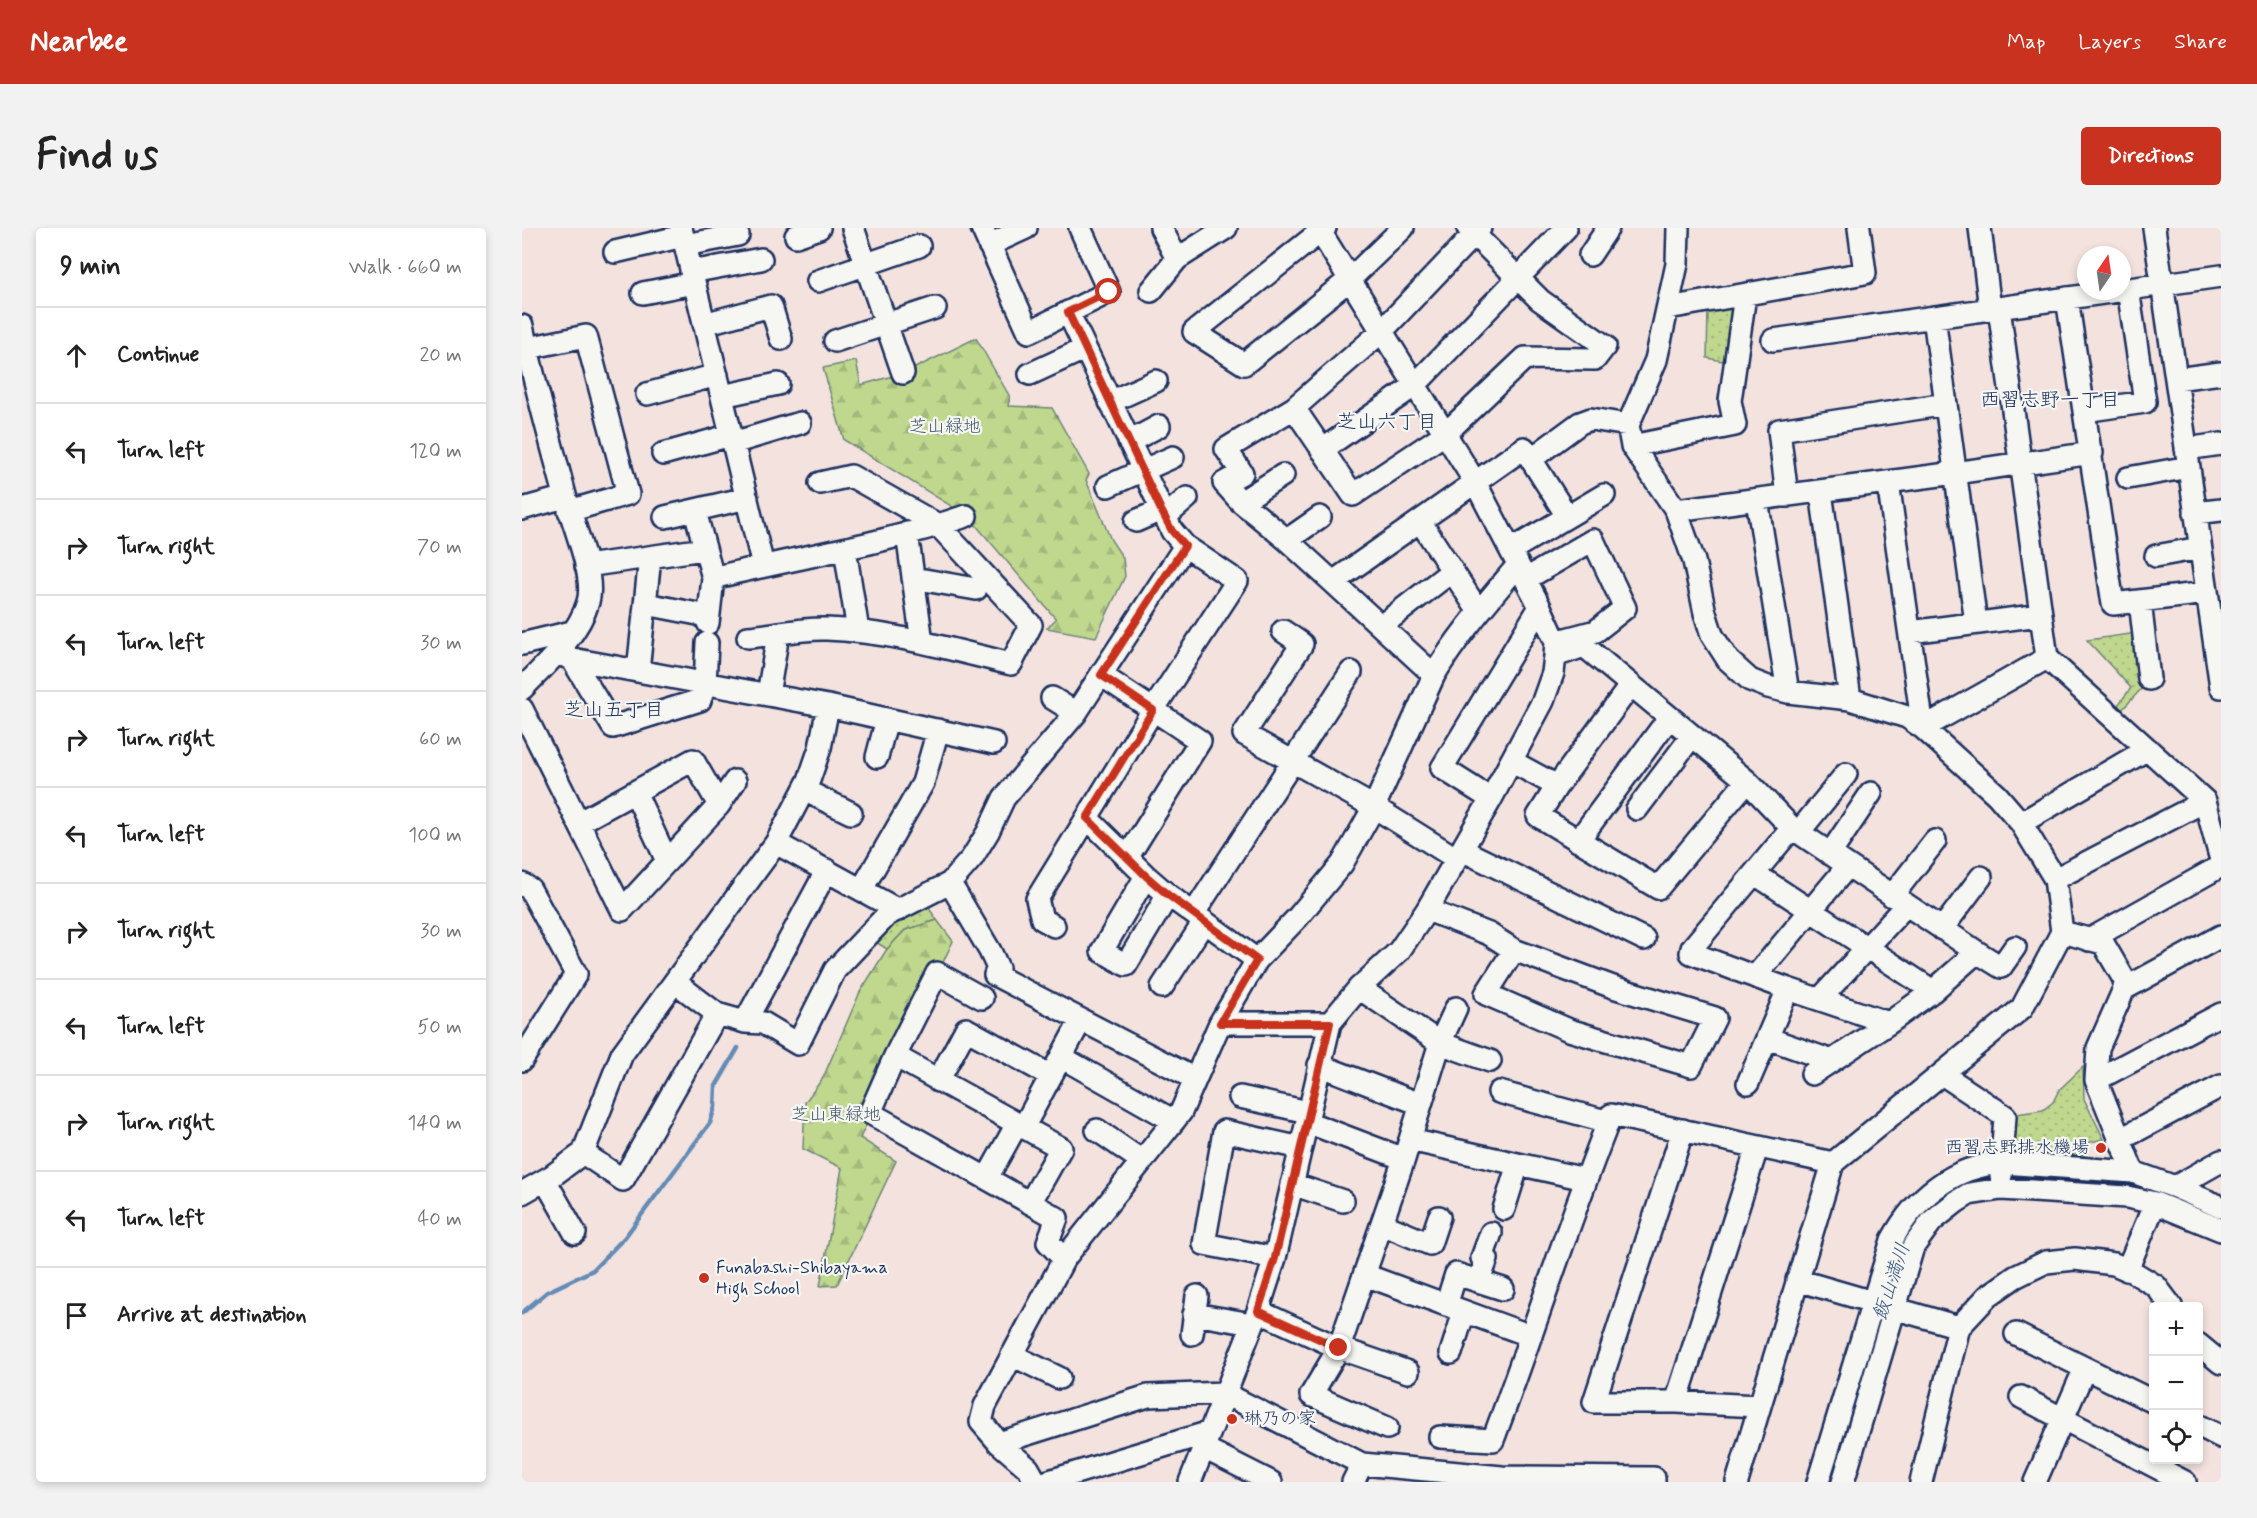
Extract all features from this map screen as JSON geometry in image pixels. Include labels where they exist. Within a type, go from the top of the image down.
[{"type":"street","points":[[796,236],[819,228]]},
{"type":"street","points":[[853,228],[903,373]]},
{"type":"street","points":[[1026,228],[986,236],[1029,332],[1109,292],[1080,228]]},
{"type":"street","points":[[1161,228],[1177,259]]},
{"type":"street","points":[[1151,291],[1177,259],[1226,228]]},
{"type":"street","points":[[1190,1482],[1255,1318],[1275,1258],[1330,1023],[1359,988],[1399,951],[1427,910],[1491,799],[1543,701],[1553,673],[1556,649],[1540,607],[1519,565],[1475,482],[1348,280],[1321,229],[1194,332],[1244,364],[1348,280],[1403,228]]},
{"type":"street","points":[[1322,450],[1414,386],[1566,228]]},
{"type":"street","points":[[1590,255],[1608,228]]},
{"type":"street","points":[[1630,436],[1656,360],[1668,308],[1677,264],[1678,228]]},
{"type":"street","points":[[1668,308],[1865,273],[1859,228]]},
{"type":"street","points":[[1980,228],[2021,464],[2047,658],[2205,801],[2221,860]]},
{"type":"street","points":[[2154,228],[2200,548],[2211,584],[2221,687]]},
{"type":"street","points":[[1294,408],[1353,495],[1446,433],[1525,358],[1594,359],[1605,345],[1540,300],[1516,278],[1474,230],[1381,332],[1294,408],[1226,449],[1242,473],[1224,483],[1241,502],[1287,540],[1434,675]]},
{"type":"street","points":[[615,252],[683,236],[738,235]]},
{"type":"street","points":[[683,236],[763,566]]},
{"type":"street","points":[[818,281],[920,246]]},
{"type":"street","points":[[642,293],[761,259]]},
{"type":"street","points":[[2131,289],[2221,276]]},
{"type":"street","points":[[1531,459],[1580,423],[1591,419],[1630,436],[1735,425],[1730,401],[1745,295]]},
{"type":"street","points":[[1773,340],[2077,297]]},
{"type":"street","points":[[2067,298],[2114,604],[2140,601],[2211,584]]},
{"type":"street","points":[[2084,411],[2145,402],[2125,300]]},
{"type":"street","points":[[704,324],[771,306],[781,339]]},
{"type":"street","points":[[835,341],[935,308]]},
{"type":"street","points":[[1054,926],[1042,919],[1037,899],[1153,710],[1237,581],[1185,546],[1172,531],[1068,312]]},
{"type":"street","points":[[1934,317],[1976,623]]},
{"type":"street","points":[[522,509],[567,504],[628,494],[586,336],[524,337],[567,504],[586,566],[589,599],[572,632],[564,656],[522,689]]},
{"type":"street","points":[[1030,374],[1084,349]]},
{"type":"street","points":[[2176,379],[2221,373]]},
{"type":"street","points":[[647,394],[717,375]]},
{"type":"street","points":[[1110,402],[1156,381]]},
{"type":"street","points":[[722,396],[778,384]]},
{"type":"street","points":[[1787,496],[1779,430],[1946,404]]},
{"type":"street","points":[[663,454],[800,423]]},
{"type":"street","points":[[1129,442],[1159,426]]},
{"type":"street","points":[[1630,436],[1676,510],[1694,561],[1712,635],[1728,660],[1750,680],[1768,687],[1788,692],[1850,699],[1907,717],[1923,728],[1997,795],[2021,823],[2055,879],[2062,932],[2022,1008],[1833,1163],[1737,1482]]},
{"type":"street","points":[[2128,478],[2221,444]]},
{"type":"street","points":[[1333,582],[1524,448],[1567,516]]},
{"type":"street","points":[[1676,510],[1888,483],[2092,453]]},
{"type":"street","points":[[1108,486],[1173,457]]},
{"type":"street","points":[[1241,502],[1283,475]]},
{"type":"street","points":[[748,637],[823,629],[858,631],[922,642],[1011,664],[1031,625],[938,525],[851,476],[820,483]]},
{"type":"street","points":[[1888,483],[1923,728]]},
{"type":"street","points":[[1821,492],[1850,699]]},
{"type":"street","points":[[1036,1482],[1028,1468],[999,1443],[981,1422],[985,1406],[1064,1260],[1181,1112],[1220,1023],[1257,960],[1298,917],[1342,864],[1374,807],[1434,675],[1444,658],[1519,565],[1567,516],[1604,495]]},
{"type":"street","points":[[665,517],[747,498]]},
{"type":"street","points":[[1136,521],[1163,514],[1187,498]]},
{"type":"street","points":[[1757,500],[1788,692]]},
{"type":"street","points":[[2195,513],[2221,510]]},
{"type":"street","points":[[564,656],[613,727],[700,700],[705,684],[713,578],[695,511]]},
{"type":"street","points":[[713,578],[845,549],[966,516]]},
{"type":"street","points":[[1287,540],[1320,517]]},
{"type":"street","points":[[1420,521],[1479,612]]},
{"type":"street","points":[[907,533],[922,642]]},
{"type":"street","points":[[1519,565],[1593,540],[1625,608],[1596,631],[1556,649]]},
{"type":"street","points":[[675,982],[717,1014],[745,1022],[763,1023],[798,1044],[835,970],[887,915],[950,883],[972,858],[1004,798],[1076,713],[1185,546]]},
{"type":"street","points":[[2156,556],[2200,548]]},
{"type":"street","points":[[586,566],[704,549]]},
{"type":"street","points":[[845,549],[858,631]]},
{"type":"street","points":[[638,671],[650,557]]},
{"type":"street","points":[[1380,626],[1452,571]]},
{"type":"street","points":[[913,578],[976,588]]},
{"type":"street","points":[[2140,601],[2149,679]]},
{"type":"street","points":[[646,604],[708,627]]},
{"type":"street","points":[[1491,799],[1442,768],[1540,607]]},
{"type":"street","points":[[1910,632],[2040,615]]},
{"type":"street","points":[[1283,631],[1302,644],[1244,734],[1460,855],[1644,939]]},
{"type":"street","points":[[522,644],[572,632]]},
{"type":"street","points":[[768,695],[778,634]]},
{"type":"street","points":[[1556,649],[1584,646],[1747,781],[1795,831],[1977,952],[2001,967],[2015,947]]},
{"type":"street","points":[[564,656],[828,706],[994,743]]},
{"type":"street","points":[[1923,728],[2047,658]]},
{"type":"street","points":[[1162,987],[1199,917],[1293,762],[1351,672]]},
{"type":"street","points":[[1101,675],[1200,741],[1127,858]]},
{"type":"street","points":[[1630,686],[1557,786],[1538,816],[1658,888],[1747,781]]},
{"type":"street","points":[[1052,698],[1076,713]]},
{"type":"street","points":[[522,1193],[583,1153],[622,1054],[776,843],[804,790],[820,748],[828,706]]},
{"type":"street","points":[[522,709],[622,910],[718,805],[735,781]]},
{"type":"street","points":[[1578,841],[1669,718]]},
{"type":"street","points":[[878,757],[887,719]]},
{"type":"street","points":[[862,889],[923,783],[938,730]]},
{"type":"street","points":[[1637,809],[1692,736]]},
{"type":"street","points":[[2021,823],[2148,749]]},
{"type":"street","points":[[580,822],[693,760],[718,805]]},
{"type":"street","points":[[1510,761],[1557,786]]},
{"type":"street","points":[[1846,774],[1755,874],[1692,948],[1691,953],[1889,1023]]},
{"type":"street","points":[[804,790],[851,813]]},
{"type":"street","points":[[635,792],[667,861]]},
{"type":"street","points":[[1830,854],[1872,793]]},
{"type":"street","points":[[2055,879],[2205,801]]},
{"type":"street","points":[[1087,818],[1168,895],[1257,960]]},
{"type":"street","points":[[1820,999],[1868,948],[1935,841]]},
{"type":"street","points":[[776,843],[898,910]]},
{"type":"street","points":[[2089,940],[2221,866]]},
{"type":"street","points":[[1755,977],[1847,867]]},
{"type":"street","points":[[745,1022],[827,870]]},
{"type":"street","points":[[1755,874],[1933,991]]},
{"type":"street","points":[[1146,876],[1102,951],[1126,965],[1168,895]]},
{"type":"street","points":[[1942,929],[1981,877]]},
{"type":"street","points":[[950,883],[990,951],[998,968],[995,975],[1195,1079]]},
{"type":"street","points":[[522,884],[530,889],[576,974],[522,1060]]},
{"type":"street","points":[[1427,910],[1489,934],[1514,950],[1613,987],[1715,1018],[1691,1066],[1569,1030],[1486,994],[1514,950]]},
{"type":"street","points":[[2062,932],[2103,944],[2125,981],[2124,989],[2098,1048],[2096,1080],[2133,1172]]},
{"type":"street","points":[[2124,989],[2221,936]]},
{"type":"street","points":[[1812,1074],[1933,991],[1977,952]]},
{"type":"street","points":[[982,999],[937,973],[870,1113],[1057,1218],[1048,1242],[1064,1260]]},
{"type":"street","points":[[1359,988],[1440,1044],[1490,1061]]},
{"type":"street","points":[[1748,1083],[1788,989]]},
{"type":"street","points":[[1387,1428],[1311,1395],[1339,1348],[1407,1150],[1440,1044],[1456,1008]]},
{"type":"street","points":[[583,1153],[623,1180],[717,1014]]},
{"type":"street","points":[[2096,1080],[2221,1014]]},
{"type":"street","points":[[987,1178],[1051,1076],[1081,1020]]},
{"type":"street","points":[[1220,1023],[1330,1023]]},
{"type":"street","points":[[938,1081],[966,1029],[1051,1076]]},
{"type":"street","points":[[1767,1038],[1832,1061]]},
{"type":"street","points":[[896,1056],[1061,1148],[1030,1203]]},
{"type":"street","points":[[1061,1057],[1174,1121]]},
{"type":"street","points":[[1319,1065],[1420,1104]]},
{"type":"street","points":[[1942,1074],[2005,1116],[2001,1176]]},
{"type":"street","points":[[2119,1140],[2221,1086]]},
{"type":"street","points":[[1499,1092],[1609,1122]]},
{"type":"street","points":[[1240,1097],[1407,1150],[1518,1164],[1586,1179]]},
{"type":"street","points":[[1440,1437],[1493,1440],[1611,1115],[1833,1163]]},
{"type":"street","points":[[1097,1130],[1142,1161]]},
{"type":"street","points":[[1683,1130],[1594,1402],[1676,1402],[1759,1406]]},
{"type":"street","points":[[1275,1258],[1204,1244],[1224,1131],[1301,1148]]},
{"type":"street","points":[[1676,1402],[1757,1148]]},
{"type":"street","points":[[2175,1187],[2221,1161]]},
{"type":"street","points":[[1504,1209],[1518,1164]]},
{"type":"street","points":[[1843,1482],[1884,1307],[1892,1240],[1902,1221],[1915,1206],[1947,1179],[1984,1166],[2001,1176],[2156,1203],[2221,1230]]},
{"type":"street","points":[[2001,1176],[2133,1172],[2221,1207]]},
{"type":"street","points":[[545,1180],[575,1233]]},
{"type":"street","points":[[1292,1184],[1343,1201]]},
{"type":"street","points":[[2127,1270],[2156,1203]]},
{"type":"street","points":[[1382,1224],[1430,1244],[1439,1217]]},
{"type":"street","points":[[1479,1281],[1487,1259],[1482,1258],[1491,1233]]},
{"type":"street","points":[[1921,1482],[1959,1327],[1988,1296],[2015,1277],[2046,1262],[2075,1260],[2114,1264],[2156,1286],[2168,1302]]},
{"type":"street","points":[[1451,1353],[1456,1274],[1503,1289]]},
{"type":"street","points":[[1365,1275],[1532,1336]]},
{"type":"street","points":[[1797,1280],[1959,1327]]},
{"type":"street","points":[[1818,1482],[1884,1307]]},
{"type":"street","points":[[1194,1315],[1255,1318],[1408,1372]]},
{"type":"street","points":[[2016,1334],[2149,1400]]},
{"type":"street","points":[[2203,1347],[2221,1363]]},
{"type":"street","points":[[1012,1355],[1059,1378]]},
{"type":"street","points":[[2038,1481],[2085,1368]]},
{"type":"street","points":[[999,1443],[1148,1396],[1224,1393],[1358,1473],[1502,1479],[1654,1478],[1654,1482]]},
{"type":"street","points":[[2021,1397],[2151,1469],[2185,1482]]},
{"type":"street","points":[[2203,1427],[2221,1437]]},
{"type":"street","points":[[1046,1482],[1207,1440],[1271,1482]]},
{"type":"green space","points":[[1738,304],[1733,363],[1707,358],[1708,309]]},
{"type":"green space","name":"芝山緑地","points":[[976,338],[1010,397],[1008,406],[1052,408],[1089,474],[1086,480],[1111,540],[1123,558],[1125,576],[1096,637],[1047,628],[1056,619],[969,517],[844,440],[823,368],[856,361],[861,385],[907,372]]},
{"type":"green space","points":[[2137,633],[2143,687],[2120,712],[2115,709],[2131,688],[2087,640]]},
{"type":"green space","points":[[926,904],[937,920],[905,930],[887,949],[871,939],[888,919]]},
{"type":"green space","name":"芝山東緑地","points":[[937,920],[953,941],[860,1138],[896,1161],[837,1285],[820,1286],[842,1168],[803,1149],[805,1102],[823,1078],[860,992],[887,949],[905,930]]},
{"type":"green space","points":[[2083,1067],[2084,1099],[2104,1139],[2086,1143],[2086,1155],[2009,1152],[2011,1115],[2043,1110],[2053,1102],[2059,1090]]},
{"type":"waterway","points":[[522,1313],[547,1292],[593,1270],[625,1237],[710,1123],[715,1107],[716,1086],[738,1048]]},
{"type":"waterway","name":"飯山満川","points":[[1830,1482],[1903,1245],[1911,1227],[1937,1202],[1967,1184],[1984,1177],[2135,1185],[2221,1217]]},
{"type":"place","name":"西習志野排水機場","points":[[2101,1148]]},
{"type":"place","name":"Funabashi-Shibayama High School","points":[[704,1278]]},
{"type":"place","name":"琳乃の家","points":[[1232,1419]]},
{"type":"district","name":"西習志野一丁目","points":[[2050,400]]},
{"type":"district","name":"芝山六丁目","points":[[1387,422]]},
{"type":"district","name":"芝山五丁目","points":[[614,710]]},
{"type":"route","points":[[1109,292],[1068,312],[1161,510],[1172,531],[1185,546],[1101,675],[1153,710],[1087,818],[1168,895],[1257,960],[1220,1023],[1330,1023],[1275,1258],[1258,1311],[1339,1348]]}]
